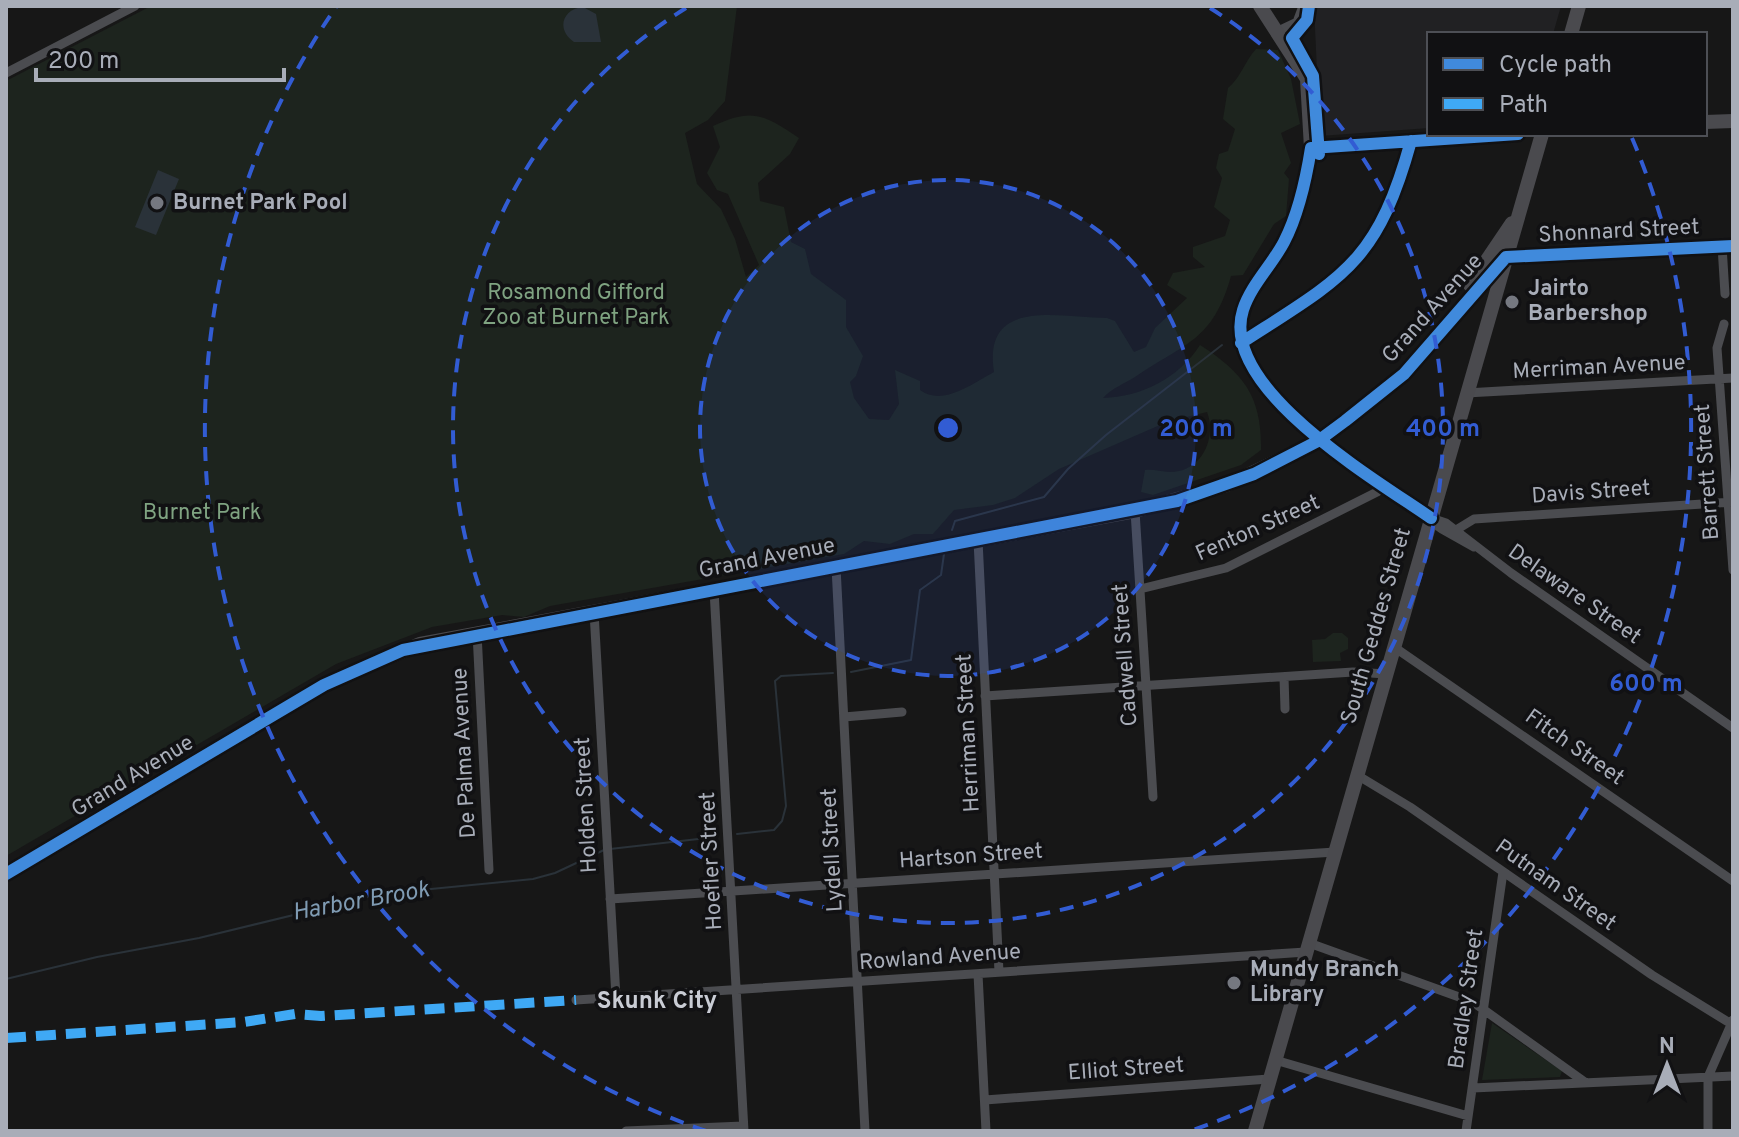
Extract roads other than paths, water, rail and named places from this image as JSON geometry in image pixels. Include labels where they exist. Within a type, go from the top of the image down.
[{"type":"street","points":[[6,73],[135,6]]},
{"type":"street","points":[[1241,343],[1243,309],[1294,221],[1311,148],[1307,79],[1260,6]]},
{"type":"street","points":[[1278,31],[1297,22],[1303,6]]},
{"type":"street","points":[[1572,32],[1579,6]]},
{"type":"street","points":[[1707,122],[1733,121]]},
{"type":"street","points":[[1311,148],[1487,136]]},
{"type":"street","name":"South Geddes Street","points":[[1255,1131],[1541,136]]},
{"type":"street","points":[[1241,343],[1335,280],[1361,257],[1389,209],[1411,141]]},
{"type":"street","points":[[1459,307],[1518,215]]},
{"type":"street","points":[[1725,294],[1728,246]]},
{"type":"street","name":"Shonnard Street","points":[[1506,257],[1728,246]]},
{"type":"street","name":"Grand Avenue","points":[[6,874],[324,685],[411,647],[1135,511],[1227,485],[1318,441],[1404,374],[1459,307],[1506,257]]},
{"type":"street","name":"Barrett Street","points":[[1724,324],[1718,339],[1733,570]]},
{"type":"street","name":"Delaware Street","points":[[1241,343],[1248,361],[1272,392],[1318,441],[1733,728]]},
{"type":"street","name":"Merriman Avenue","points":[[1466,393],[1733,378]]},
{"type":"street","name":"Fenton Street","points":[[1140,589],[1226,568],[1288,540],[1377,492],[1384,485]]},
{"type":"street","name":"Davis Street","points":[[1456,530],[1474,519],[1730,502]]},
{"type":"street","name":"Cadwell Street","points":[[1135,511],[1153,797]]},
{"type":"street","name":"Delaware Street","points":[[1431,518],[1456,530],[1474,547]]},
{"type":"street","name":"Herriman Street","points":[[978,540],[999,972]]},
{"type":"street","name":"Lydell Street","points":[[836,567],[865,1131]]},
{"type":"street","name":"Hoefler Street","points":[[714,590],[744,1128]]},
{"type":"street","name":"Holden Street","points":[[594,612],[616,997]]},
{"type":"street","name":"De Palma Avenue","points":[[477,633],[489,870]]},
{"type":"street","name":"Fitch Street","points":[[1394,647],[1733,881]]},
{"type":"street","points":[[985,696],[1353,672],[1387,674]]},
{"type":"street","points":[[1284,677],[1285,709]]},
{"type":"street","points":[[844,717],[902,712]]},
{"type":"street","name":"Putnam Street","points":[[1357,775],[1652,975],[1732,1023]]},
{"type":"street","name":"Hartson Street","points":[[610,899],[1335,852]]},
{"type":"street","name":"Bradley Street","points":[[1466,1131],[1503,872]]},
{"type":"street","name":"Rowland Avenue","points":[[576,1000],[978,974],[1307,948],[1473,1002],[1586,1083]]},
{"type":"street","points":[[978,974],[986,1131]]},
{"type":"street","points":[[1708,1131],[1708,1077],[1732,1023]]},
{"type":"street","points":[[1275,1060],[1468,1116]]},
{"type":"street","points":[[1473,1088],[1733,1076]]},
{"type":"street","name":"Elliot Street","points":[[985,1100],[1269,1079]]},
{"type":"street","points":[[626,1131],[744,1128]]},
{"type":"waterway","name":"Harbor Brook","points":[[952,530],[955,521],[1044,497],[1068,469],[1106,435],[1222,345]]},
{"type":"waterway","name":"Harbor Brook","points":[[851,672],[911,660],[920,590],[941,575],[944,554]]},
{"type":"waterway","name":"Harbor Brook","points":[[737,834],[774,830],[782,821],[786,806],[775,681],[781,676],[833,673]]},
{"type":"waterway","name":"Harbor Brook","points":[[610,849],[716,837]]},
{"type":"waterway","name":"Harbor Brook","points":[[6,979],[97,957],[199,938],[380,894],[533,879],[555,873],[604,850]]},
{"type":"place","name":"Burnet Park Pool","points":[[157,203]]},
{"type":"place","name":"Jairto Barbershop","points":[[1512,302]]},
{"type":"place","name":"Mundy Branch Library","points":[[1234,983]]},
{"type":"district","name":"Skunk City","points":[[657,1002]]},
{"type":"park label","name":"Rosamond Gifford Zoo at Burnet Park","points":[[576,306]]},
{"type":"park label","name":"Burnet Park","points":[[202,513]]}]
